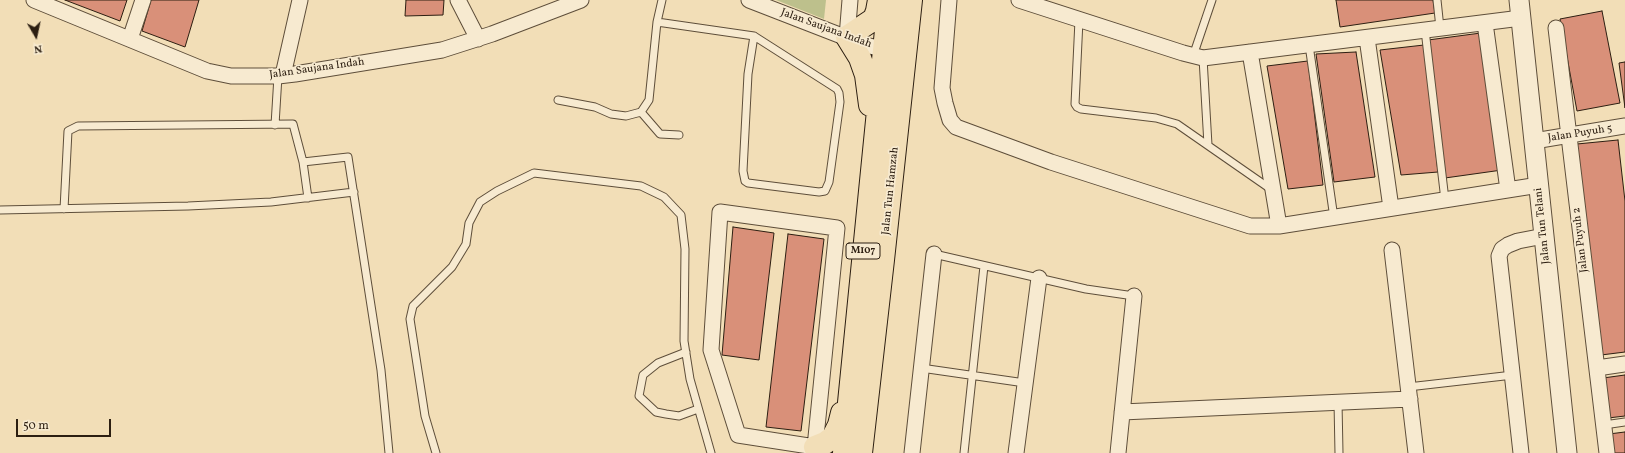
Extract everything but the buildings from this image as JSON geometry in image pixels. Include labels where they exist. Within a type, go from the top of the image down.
[{"type":"main road","points":[[868,204],[871,115],[870,95],[866,75],[860,58],[847,37],[874,20],[879,0]]},
{"type":"main road","name":"Jalan Tun Hamzah","points":[[861,453],[883,260],[895,51],[889,0]]},
{"type":"main road","name":"Jalan Tun Hamzah","points":[[844,453],[868,204],[895,51],[911,0]]},
{"type":"main road","points":[[817,451],[833,437],[839,425],[852,362]]},
{"type":"street","name":"Jalan Saujana Indah","points":[[34,0],[207,71],[231,76],[280,75],[442,50],[478,39],[581,0]]},
{"type":"street","points":[[130,39],[144,0]]},
{"type":"street","points":[[280,75],[300,0]]},
{"type":"street","points":[[458,0],[478,39]]},
{"type":"street","name":"Jalan Saujana Indah","points":[[749,0],[865,45],[895,51]]},
{"type":"street","points":[[847,37],[850,0]]},
{"type":"street","points":[[949,0],[942,88],[950,120],[956,127],[1051,162],[1108,179],[1250,226],[1278,226],[1539,185]]},
{"type":"street","points":[[1019,0],[1198,57],[1485,23],[1520,9]]},
{"type":"street","name":"Jalan Tun Telani","points":[[1520,9],[1567,453]]},
{"type":"street","points":[[1485,23],[1508,190]]},
{"type":"street","name":"Jalan Puyuh 2","points":[[1556,28],[1607,453]]},
{"type":"street","points":[[1367,38],[1391,208]]},
{"type":"street","points":[[1250,52],[1278,226]]},
{"type":"street","name":"Jalan Puyuh 5","points":[[1534,141],[1625,126]]},
{"type":"street","points":[[720,212],[837,228],[817,451],[738,435],[711,350],[720,212]]},
{"type":"street","points":[[1521,453],[1499,256],[1502,249],[1508,245],[1518,241],[1544,236]]},
{"type":"street","points":[[1392,250],[1416,453]]},
{"type":"street","points":[[912,453],[934,254]]},
{"type":"street","points":[[1016,453],[1039,278]]},
{"type":"street","points":[[1118,453],[1134,296]]},
{"type":"street","points":[[1597,368],[1625,364]]},
{"type":"street","points":[[1122,412],[1338,402],[1409,393]]},
{"type":"lane","points":[[558,100],[595,107],[611,114],[626,116],[641,112],[649,100],[656,22],[662,0]]},
{"type":"lane","points":[[1208,145],[1198,57],[1212,0]]},
{"type":"lane","points":[[1437,0],[1440,28]]},
{"type":"lane","points":[[1079,20],[1075,104],[1077,107],[1081,109],[1167,120],[1177,124],[1272,190]]},
{"type":"lane","points":[[656,22],[754,36],[833,85],[839,93],[840,102],[829,182],[827,189],[825,190],[819,192],[748,184],[745,181],[742,171],[748,74],[754,36]]},
{"type":"lane","points":[[1425,30],[1445,200]]},
{"type":"lane","points":[[1309,45],[1334,218]]},
{"type":"lane","points":[[275,125],[280,75]]},
{"type":"lane","points":[[641,112],[660,134],[679,135]]},
{"type":"lane","points":[[64,208],[68,131],[78,126],[293,124],[303,162],[308,198]]},
{"type":"lane","points":[[303,162],[348,157],[381,370],[389,453]]},
{"type":"lane","points":[[436,453],[425,416],[410,318],[413,306],[452,267],[466,244],[469,223],[480,202],[497,191],[534,173],[641,186],[664,197],[681,216],[685,249],[684,341],[690,379],[711,453]]},
{"type":"lane","points":[[0,210],[188,206],[271,202],[354,192]]},
{"type":"lane","points":[[934,254],[1086,289],[1134,296]]},
{"type":"lane","points":[[964,453],[984,266]]},
{"type":"lane","points":[[686,352],[658,363],[643,375],[639,396],[656,412],[679,416],[698,409]]},
{"type":"lane","points":[[921,368],[1025,383]]},
{"type":"lane","points":[[1409,393],[1513,375]]},
{"type":"lane","points":[[1338,402],[1339,453]]},
{"type":"lane","points":[[1604,425],[1625,422]]},
{"type":"green space","points":[[776,0],[826,0],[824,19]]}]
